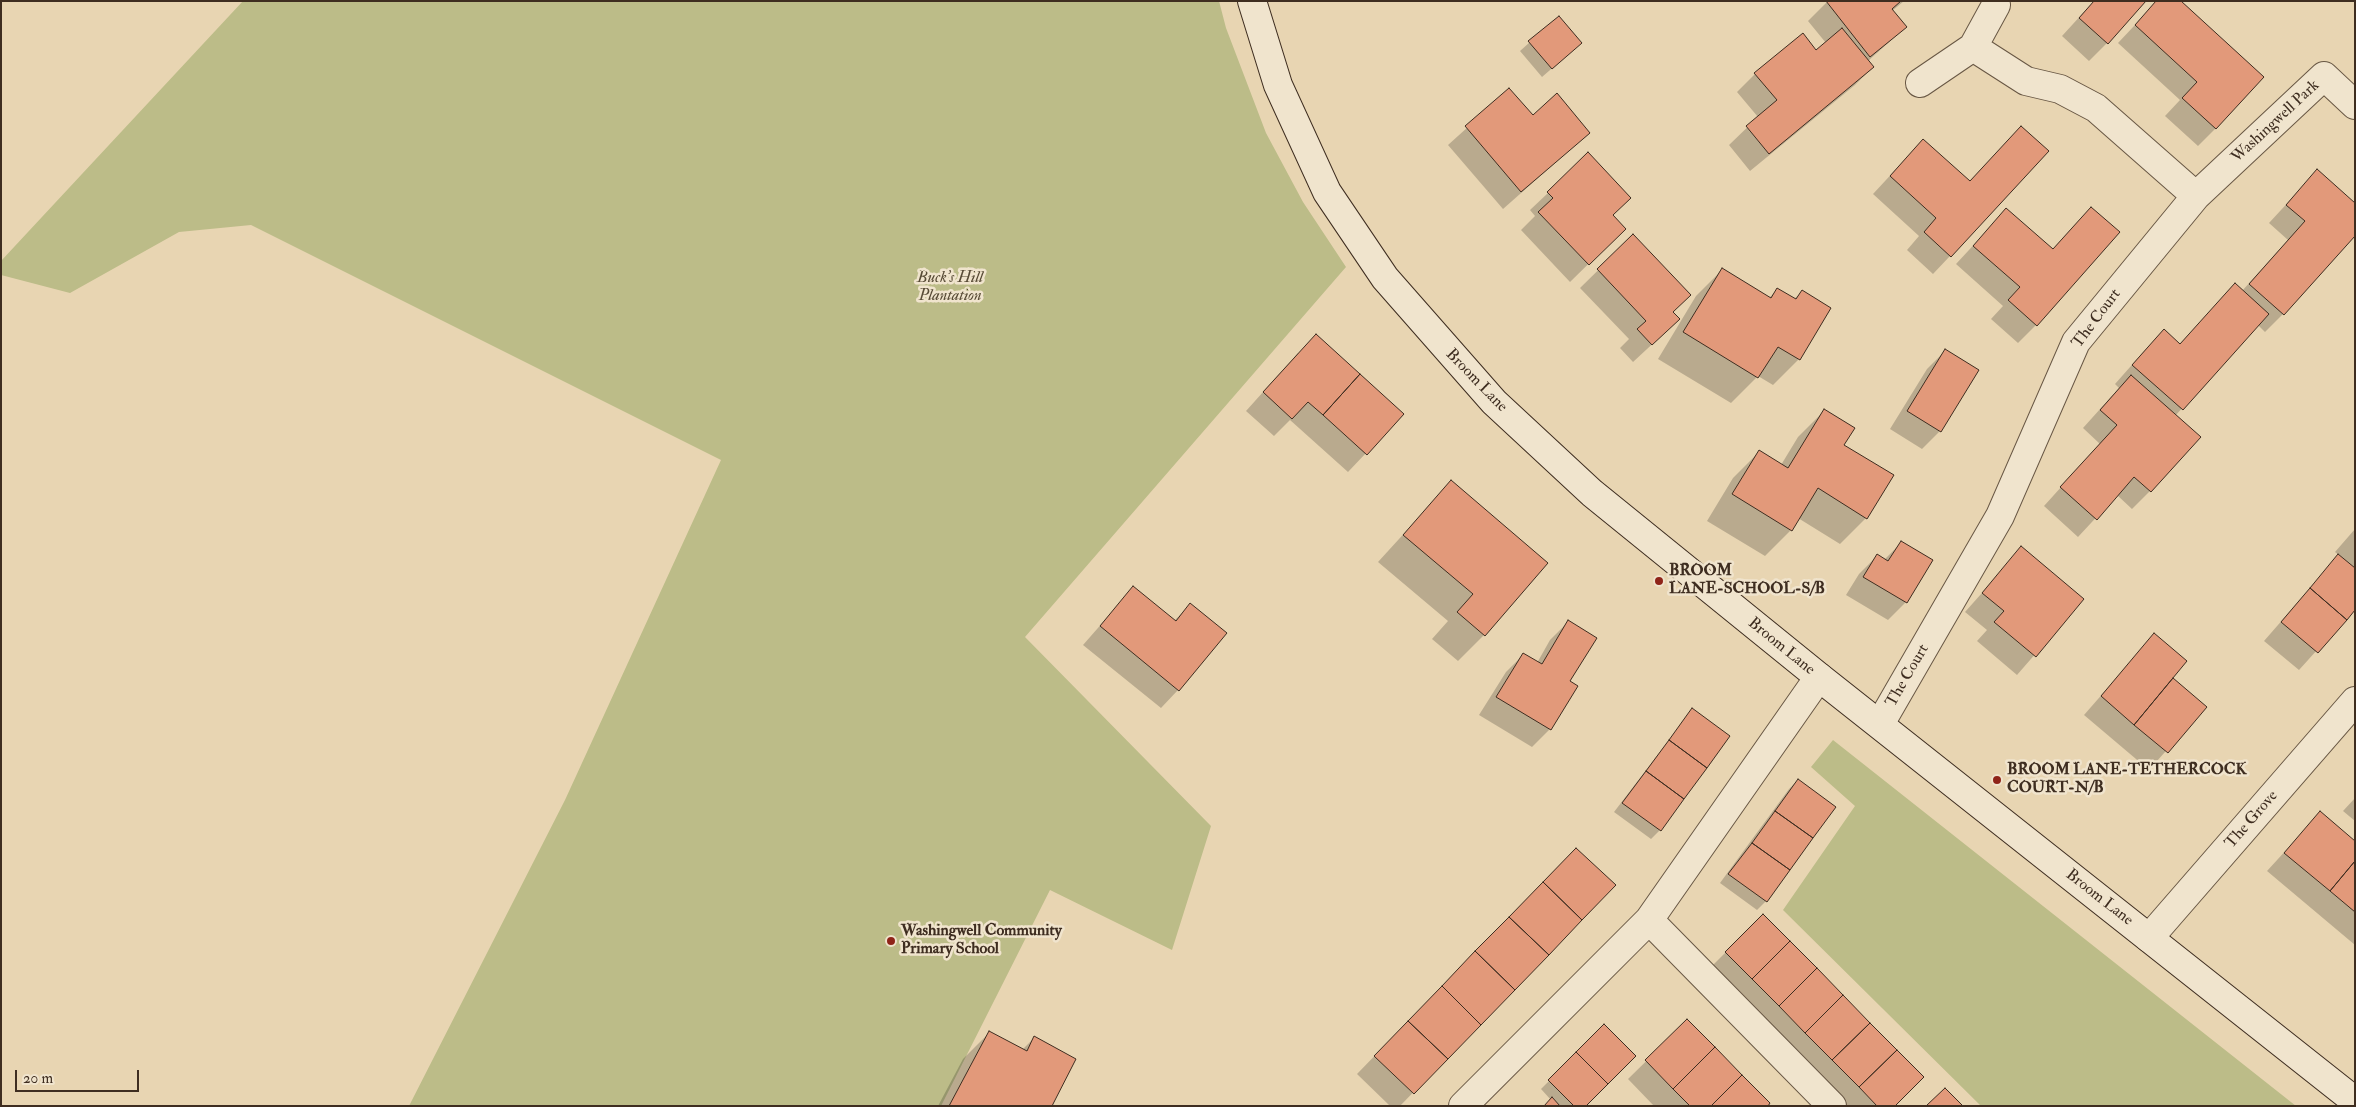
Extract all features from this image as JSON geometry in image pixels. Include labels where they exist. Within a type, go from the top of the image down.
[{"type":"street","name":"Broom Lane","points":[[1252,1],[1278,85],[1327,192],[1385,278],[1494,402],[1592,493],[1819,677],[2355,1101]]},
{"type":"street","points":[[1920,83],[1973,47],[1996,5]]},
{"type":"street","points":[[1973,47],[2026,81],[2060,90],[2096,108],[2196,196]]},
{"type":"street","name":"Washingwell Park","points":[[2196,196],[2324,76],[2355,105]]},
{"type":"street","name":"The Court","points":[[1880,724],[2000,516],[2076,342],[2196,196]]},
{"type":"street","points":[[1463,1106],[1649,920],[1819,677]]},
{"type":"street","name":"The Grove","points":[[2149,938],[2355,701]]},
{"type":"street","points":[[1649,920],[1832,1106]]},
{"type":"green space","name":"Buck's Hill Plantation","points":[[243,1],[1219,1],[1226,28],[1266,133],[1303,202],[1346,267],[1025,637],[1211,826],[1172,950],[1050,890],[941,1106],[409,1106],[565,800],[721,460],[251,225],[179,232],[70,293],[1,275],[1,261]]},
{"type":"green space","points":[[1833,740],[2296,1106],[1981,1106],[1783,910],[1855,806],[1811,767]]},
{"type":"building","points":[[1826,1],[1901,1],[1892,9],[1907,27],[1870,57]]},
{"type":"building","points":[[2094,1],[2146,1],[2108,44],[2079,18]]},
{"type":"building","points":[[2156,1],[2181,1],[2264,77],[2216,129],[2182,98],[2197,82],[2135,25]]},
{"type":"building","points":[[1559,16],[1582,43],[1552,69],[1528,41]]},
{"type":"building","points":[[1842,28],[1874,67],[1769,154],[1746,126],[1777,100],[1754,73],[1803,33],[1816,50]]},
{"type":"building","points":[[1509,88],[1533,115],[1557,93],[1590,133],[1521,192],[1465,126]]},
{"type":"building","points":[[2021,126],[2049,151],[1951,257],[1924,232],[1936,218],[1890,176],[1923,139],[1970,181]]},
{"type":"building","points":[[1588,152],[1631,198],[1613,215],[1626,229],[1589,265],[1538,212],[1553,198],[1547,192]]},
{"type":"building","points":[[2317,169],[2355,203],[2355,236],[2284,315],[2249,284],[2305,221],[2286,205]]},
{"type":"building","points":[[2091,207],[2120,232],[2037,326],[2008,300],[2020,287],[1973,246],[2006,208],[2053,249]]},
{"type":"building","points":[[1633,234],[1691,295],[1673,312],[1680,319],[1652,345],[1637,329],[1646,321],[1597,269]]},
{"type":"building","points":[[1722,268],[1771,298],[1777,288],[1796,299],[1802,290],[1831,308],[1800,360],[1778,347],[1758,378],[1683,332]]},
{"type":"building","points":[[2235,283],[2269,314],[2183,410],[2132,365],[2164,329],[2180,344]]},
{"type":"building","points":[[1316,334],[1360,374],[1323,415],[1308,402],[1292,419],[1263,392]]},
{"type":"building","points":[[1945,349],[1979,370],[1941,432],[1907,411]]},
{"type":"building","points":[[1360,374],[1404,414],[1367,455],[1323,415]]},
{"type":"building","points":[[2131,375],[2201,437],[2151,492],[2134,477],[2097,520],[2060,487],[2117,425],[2100,410]]},
{"type":"building","points":[[1824,409],[1855,428],[1844,445],[1894,475],[1867,519],[1818,488],[1792,531],[1732,494],[1759,450],[1788,468]]},
{"type":"building","points":[[1451,480],[1548,563],[1485,636],[1457,612],[1473,594],[1403,535]]},
{"type":"building","points":[[1901,541],[1933,560],[1907,603],[1863,577],[1877,554],[1888,561]]},
{"type":"building","points":[[2021,546],[2084,599],[2036,657],[1994,622],[2004,611],[1982,593]]},
{"type":"building","points":[[2338,554],[2355,568],[2355,610],[2347,620],[2310,588]]},
{"type":"building","points":[[1133,586],[1176,621],[1190,603],[1227,633],[1179,691],[1100,626]]},
{"type":"building","points":[[2310,588],[2347,620],[2318,653],[2281,622]]},
{"type":"building","points":[[1568,620],[1597,638],[1570,681],[1578,686],[1551,730],[1496,697],[1523,653],[1542,664]]},
{"type":"building","points":[[2154,633],[2187,661],[2134,725],[2101,696]]},
{"type":"building","points":[[2173,678],[2207,707],[2168,753],[2134,725]]},
{"type":"building","points":[[1692,708],[1730,736],[1707,768],[1669,740]]},
{"type":"building","points":[[1669,740],[1707,768],[1684,799],[1646,771]]},
{"type":"building","points":[[1646,771],[1684,799],[1661,831],[1622,803]]},
{"type":"building","points":[[1798,779],[1836,807],[1813,838],[1775,811]]},
{"type":"building","points":[[1775,811],[1813,838],[1790,870],[1752,843]]},
{"type":"building","points":[[2320,811],[2355,841],[2355,861],[2330,891],[2284,853]]},
{"type":"building","points":[[1752,843],[1790,870],[1767,902],[1728,874]]},
{"type":"building","points":[[1576,848],[1616,885],[1582,920],[1543,882]]},
{"type":"building","points":[[2355,861],[2355,912],[2330,891]]},
{"type":"building","points":[[1543,882],[1582,920],[1549,955],[1509,917]]},
{"type":"building","points":[[1763,914],[1790,941],[1752,979],[1725,952]]},
{"type":"building","points":[[1509,917],[1549,955],[1515,990],[1475,951]]},
{"type":"building","points":[[1790,941],[1817,968],[1779,1006],[1752,979]]},
{"type":"building","points":[[1475,951],[1515,990],[1481,1025],[1442,986]]},
{"type":"building","points":[[1817,968],[1843,995],[1805,1033],[1779,1006]]},
{"type":"building","points":[[1442,986],[1481,1025],[1448,1059],[1408,1021]]},
{"type":"building","points":[[1843,995],[1870,1023],[1832,1060],[1805,1033]]},
{"type":"building","points":[[1687,1019],[1715,1047],[1673,1089],[1645,1060]]},
{"type":"building","points":[[1408,1021],[1448,1059],[1414,1094],[1374,1056]]},
{"type":"building","points":[[1870,1023],[1897,1050],[1859,1087],[1832,1060]]},
{"type":"building","points":[[1604,1024],[1636,1056],[1608,1084],[1576,1052]]},
{"type":"building","points":[[989,1031],[1027,1051],[1034,1036],[1076,1059],[1052,1106],[949,1106]]},
{"type":"building","points":[[1715,1047],[1742,1075],[1711,1106],[1690,1106],[1673,1089]]},
{"type":"building","points":[[1897,1050],[1924,1077],[1895,1106],[1877,1106],[1859,1087]]},
{"type":"building","points":[[1576,1052],[1608,1084],[1586,1106],[1574,1106],[1548,1080]]},
{"type":"building","points":[[1742,1075],[1770,1103],[1768,1106],[1711,1106]]},
{"type":"building","points":[[1945,1088],[1963,1106],[1926,1106]]},
{"type":"building","points":[[1552,1097],[1560,1106],[1544,1106]]},
{"type":"place","name":"BROOM LANE-SCHOOL-S/B","points":[[1659,581]]},
{"type":"place","name":"BROOM LANE-TETHERCOCK COURT-N/B","points":[[1997,780]]},
{"type":"place","name":"Washingwell Community Primary School","points":[[891,941]]}]
